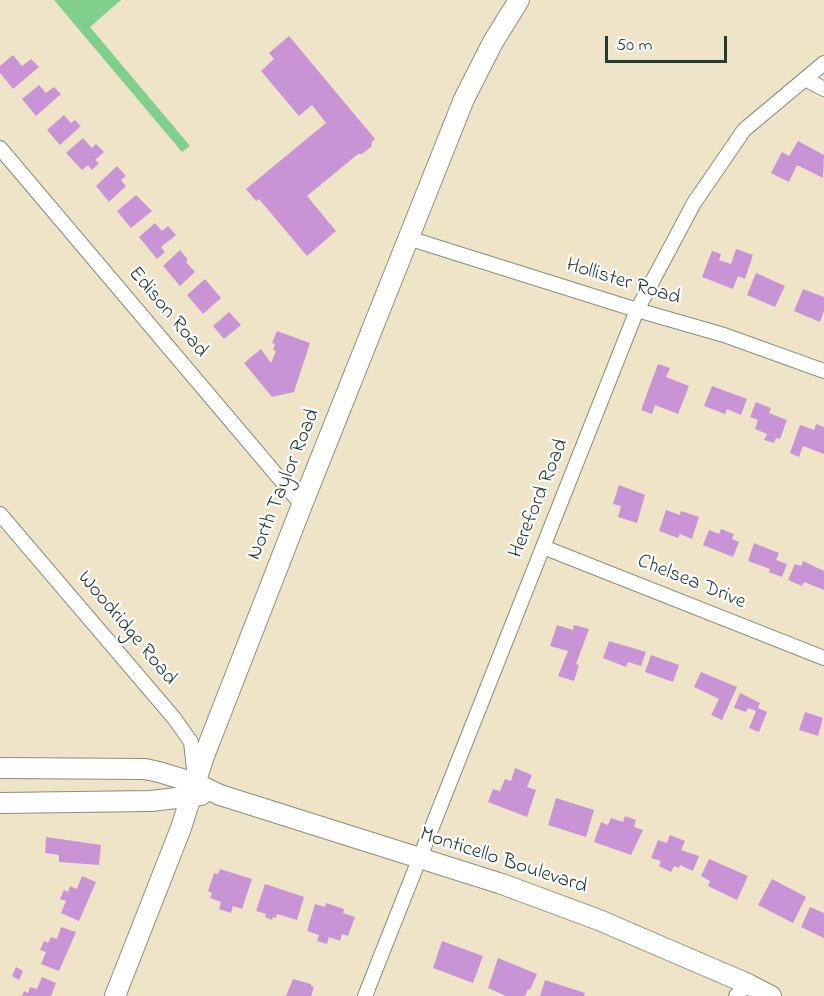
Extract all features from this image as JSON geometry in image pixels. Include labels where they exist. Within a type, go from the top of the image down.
[{"type":"street","name":"North Taylor Road","points":[[115,996],[181,828],[204,756],[464,99],[493,42],[519,0]]},
{"type":"street","name":"Hereford Road","points":[[365,996],[638,310],[694,203],[744,130],[824,63]]},
{"type":"street","points":[[805,79],[824,89]]},
{"type":"street","name":"Edison Road","points":[[0,148],[302,506]]},
{"type":"street","name":"Hollister Road","points":[[408,238],[724,335],[824,370]]},
{"type":"street","name":"Woodridge Road","points":[[0,514],[5,526],[174,718],[190,742],[193,790]]},
{"type":"street","name":"Chelsea Drive","points":[[543,547],[824,658]]},
{"type":"street","name":"Monticello Boulevard","points":[[0,768],[145,769],[193,790],[213,793],[502,884],[599,920],[742,990],[771,996]]},
{"type":"street","points":[[0,803],[151,801],[193,790]]},
{"type":"green space","points":[[54,0],[121,0],[90,27],[190,146],[182,152]]},
{"type":"building","points":[[289,36],[375,139],[371,147],[362,154],[358,154],[307,196],[336,231],[307,256],[259,199],[256,201],[246,189],[326,123],[312,105],[299,116],[261,71],[274,59],[269,53]]},
{"type":"building","points":[[13,55],[22,66],[31,59],[39,67],[13,89],[0,73],[0,66]]},
{"type":"building","points":[[39,85],[46,93],[54,87],[61,94],[36,116],[22,99]]},
{"type":"building","points":[[64,115],[71,123],[75,120],[81,126],[60,145],[47,130]]},
{"type":"building","points":[[83,138],[92,148],[96,144],[104,152],[95,160],[99,163],[92,170],[88,165],[82,170],[66,153]]},
{"type":"building","points":[[798,141],[824,155],[823,178],[797,165],[789,182],[771,173],[782,152],[789,156]]},
{"type":"building","points":[[117,166],[126,176],[121,180],[126,186],[109,202],[96,186]]},
{"type":"building","points":[[136,195],[152,211],[131,228],[117,211]]},
{"type":"building","points":[[155,223],[162,231],[168,226],[176,235],[161,247],[165,252],[157,259],[139,237]]},
{"type":"building","points":[[736,249],[753,255],[745,279],[738,276],[733,289],[702,277],[712,251],[721,254],[719,260],[731,264]]},
{"type":"building","points":[[180,250],[188,260],[186,262],[195,272],[180,286],[163,266]]},
{"type":"building","points":[[756,273],[785,286],[775,307],[747,295]]},
{"type":"building","points":[[205,279],[221,298],[203,314],[187,295]]},
{"type":"building","points":[[803,289],[824,297],[824,311],[820,322],[794,311]]},
{"type":"building","points":[[229,312],[241,325],[224,339],[213,326]]},
{"type":"building","points":[[277,331],[310,343],[294,392],[272,397],[244,363],[261,349],[271,363],[276,351],[273,350],[275,344],[272,343]]},
{"type":"building","points":[[658,364],[670,368],[666,377],[689,386],[678,414],[655,405],[652,414],[641,410]]},
{"type":"building","points":[[712,386],[747,399],[741,415],[727,409],[725,414],[704,406]]},
{"type":"building","points":[[756,402],[771,408],[769,413],[787,420],[780,439],[776,438],[774,443],[764,440],[767,434],[755,429],[758,420],[750,417]]},
{"type":"building","points":[[816,424],[824,427],[824,454],[803,446],[799,457],[790,453],[800,425],[814,430]]},
{"type":"building","points":[[619,485],[645,495],[637,523],[618,517],[621,506],[613,504]]},
{"type":"building","points":[[666,510],[680,515],[681,511],[699,517],[692,539],[680,534],[678,538],[659,531]]},
{"type":"building","points":[[721,529],[734,534],[732,539],[739,542],[733,557],[703,545],[709,530],[719,534]]},
{"type":"building","points":[[754,543],[779,553],[776,560],[787,564],[782,577],[769,572],[770,569],[748,561]]},
{"type":"building","points":[[803,561],[824,571],[824,590],[804,582],[802,586],[788,580],[795,564],[801,566]]},
{"type":"building","points":[[557,625],[573,630],[574,625],[589,629],[576,664],[579,665],[574,681],[558,676],[568,651],[550,646]]},
{"type":"building","points":[[609,641],[646,652],[641,666],[628,662],[626,667],[603,658]]},
{"type":"building","points":[[651,655],[679,665],[673,682],[645,672]]},
{"type":"building","points":[[701,672],[737,687],[722,720],[711,715],[719,699],[694,687]]},
{"type":"building","points":[[740,693],[760,703],[758,708],[767,712],[759,732],[749,728],[756,711],[748,708],[746,712],[734,708]]},
{"type":"building","points":[[805,712],[823,718],[818,736],[799,730]]},
{"type":"building","points":[[515,768],[532,775],[527,787],[536,790],[527,817],[488,802],[493,789],[500,791],[505,779],[511,781]]},
{"type":"building","points":[[556,798],[594,810],[586,837],[548,825]]},
{"type":"building","points":[[625,816],[636,820],[634,827],[643,830],[631,855],[594,842],[601,822],[608,825],[611,818],[623,822]]},
{"type":"building","points":[[670,835],[685,841],[681,850],[699,856],[693,871],[680,865],[679,868],[674,866],[671,872],[659,866],[661,861],[651,858],[658,840],[667,843]]},
{"type":"building","points":[[46,837],[101,845],[99,865],[59,862],[59,855],[45,853]]},
{"type":"building","points":[[709,859],[748,876],[737,900],[708,886],[710,881],[701,876]]},
{"type":"building","points":[[220,869],[252,879],[242,909],[233,906],[231,913],[219,909],[221,902],[210,898],[212,893],[208,891],[214,873],[218,874]]},
{"type":"building","points":[[82,876],[96,882],[79,921],[61,913],[66,901],[60,899],[64,890],[68,892],[70,886],[77,889]]},
{"type":"building","points":[[772,879],[806,897],[793,923],[758,905]]},
{"type":"building","points":[[265,884],[304,897],[297,920],[277,914],[272,920],[265,917],[266,914],[256,911]]},
{"type":"building","points":[[326,903],[344,909],[343,913],[355,917],[348,936],[342,934],[340,941],[329,937],[327,944],[317,941],[319,935],[307,931],[315,904],[325,907]]},
{"type":"building","points":[[810,907],[824,913],[824,938],[801,927]]},
{"type":"building","points":[[61,927],[76,932],[59,971],[41,964],[46,952],[40,950],[44,941],[48,943],[51,937],[57,939]]},
{"type":"building","points":[[442,941],[483,956],[473,983],[433,968]]},
{"type":"building","points":[[498,958],[537,974],[525,996],[506,996],[488,988]]},
{"type":"building","points":[[16,967],[23,971],[19,980],[12,976]]},
{"type":"building","points":[[42,977],[56,983],[51,996],[22,996],[24,991],[28,993],[30,987],[37,989]]},
{"type":"building","points":[[293,979],[311,984],[314,987],[311,996],[286,996]]},
{"type":"building","points":[[545,980],[585,993],[584,996],[540,996]]}]
